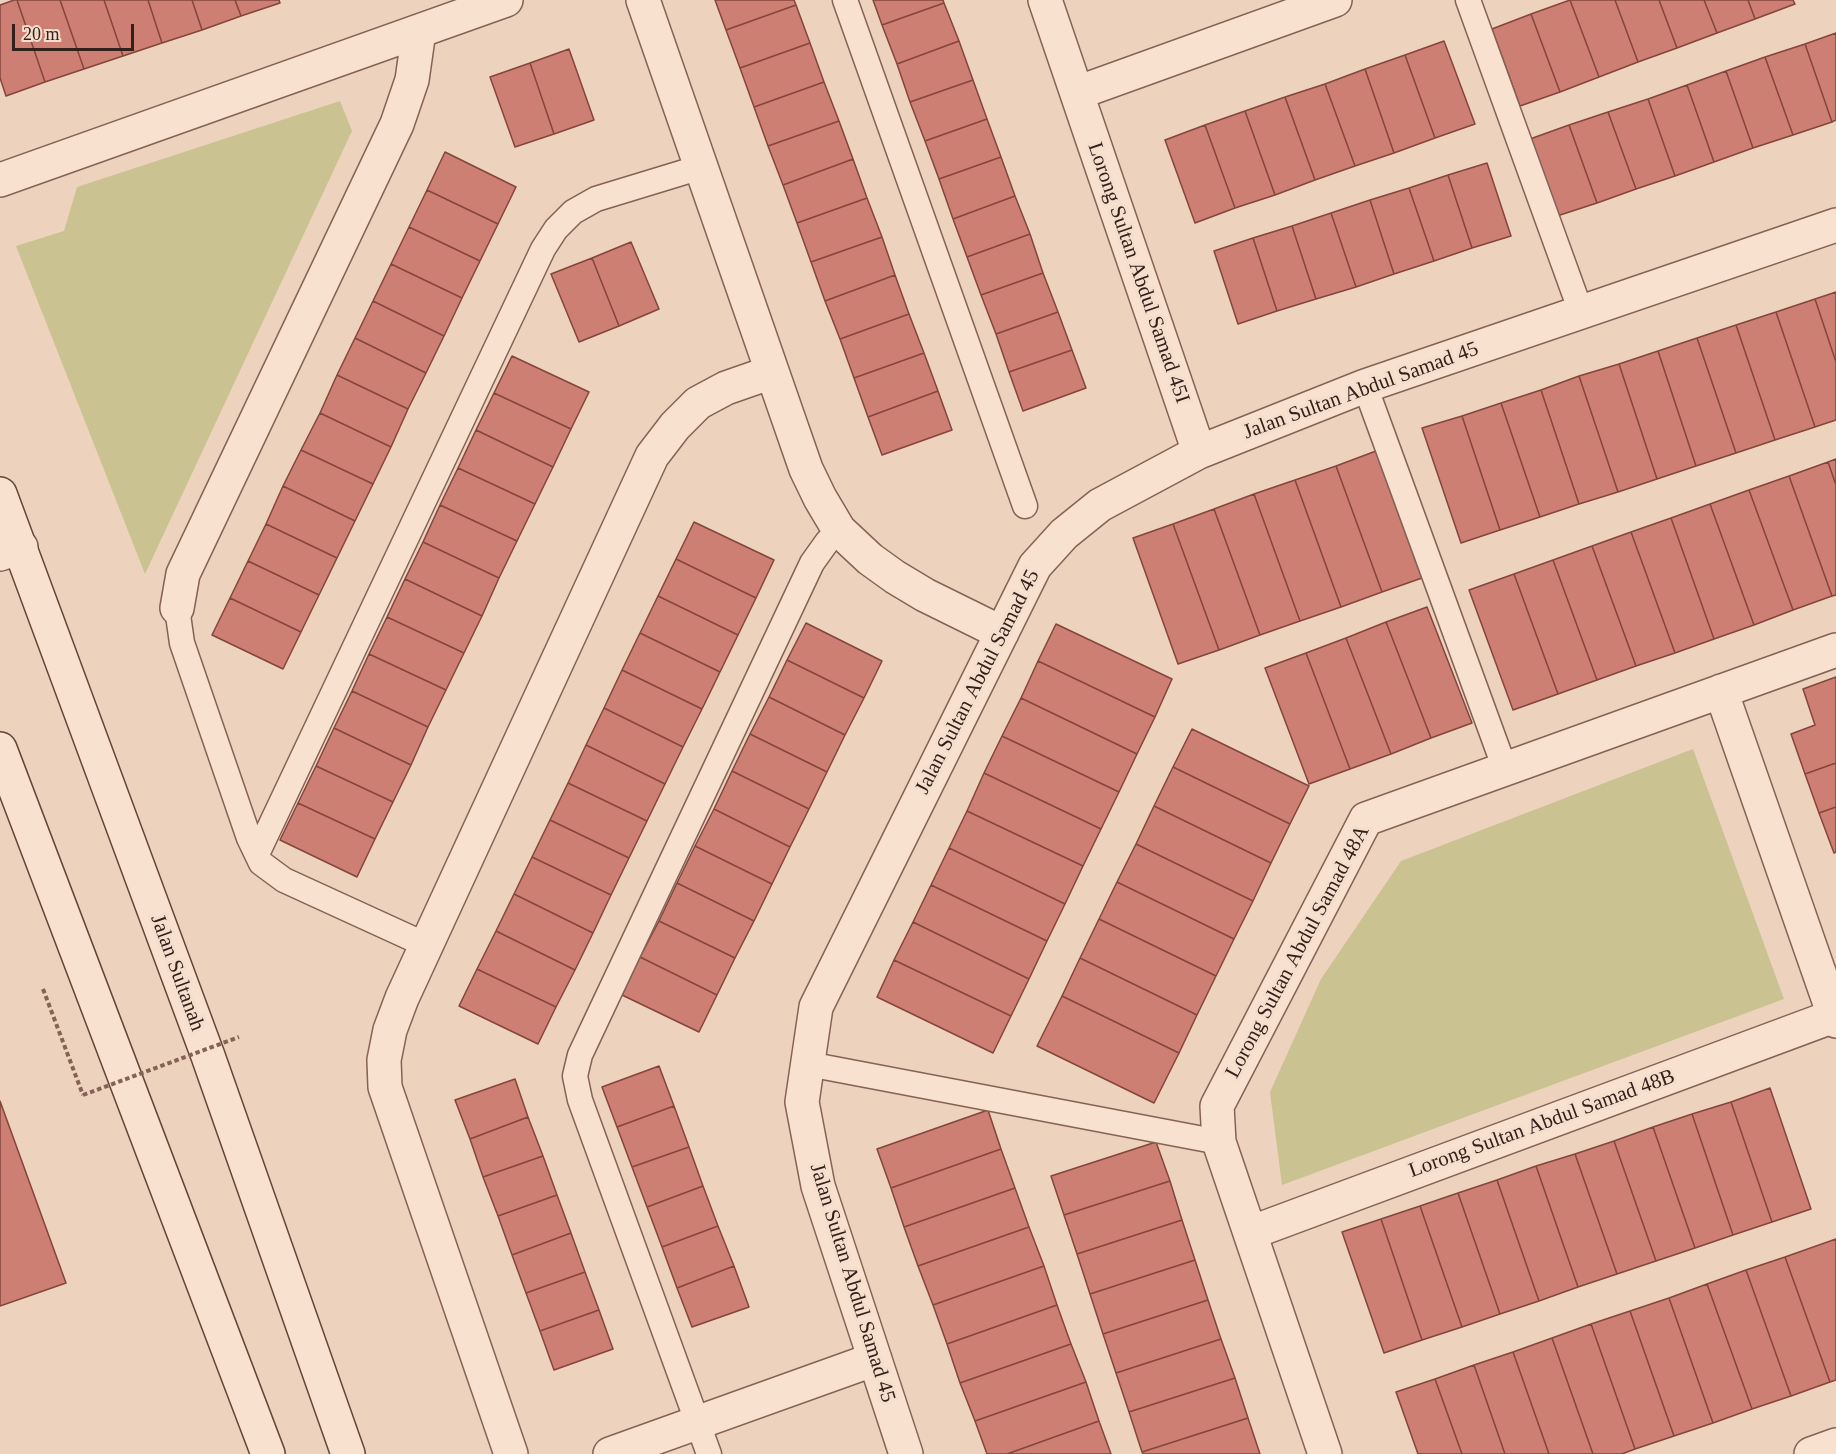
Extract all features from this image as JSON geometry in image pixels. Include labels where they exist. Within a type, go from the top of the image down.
[{"type":"street","points":[[644,0],[806,469],[820,498],[839,530],[870,559],[925,595],[1002,633]]},
{"type":"street","name":"Lorong Sultan Abdul Samad 45I","points":[[1046,0],[1199,452]]},
{"type":"street","points":[[1077,93],[1335,0]]},
{"type":"street","points":[[0,180],[495,2]]},
{"type":"street","points":[[177,608],[183,574],[397,124],[412,80],[419,31]]},
{"type":"street","name":"Jalan Sultan Abdul Samad 45","points":[[906,1454],[818,1186],[802,1102],[816,1007],[1035,566],[1064,534],[1100,505],[1199,452],[1365,386],[1836,225]]},
{"type":"street","points":[[511,1454],[385,1087],[384,1060],[390,1030],[426,945],[652,456],[675,426],[698,403],[726,388],[772,372]]},
{"type":"street","name":"Jalan Sultanah","points":[[0,494],[10,550],[208,1056],[348,1454]]},
{"type":"street","name":"Lorong Sultan Abdul Samad 48A","points":[[1325,1454],[1219,1142],[1217,1106],[1366,819],[1836,650]]},
{"type":"street","points":[[1721,691],[1835,1018]]},
{"type":"street","points":[[0,749],[268,1454]]},
{"type":"street","name":"Lorong Sultan Abdul Samad 48B","points":[[1250,1233],[1835,1018]]},
{"type":"street","points":[[610,1454],[875,1359]]},
{"type":"street","points":[[1811,1454],[1836,1445]]},
{"type":"lane","points":[[845,0],[1025,506]]},
{"type":"lane","points":[[1468,0],[1581,312]]},
{"type":"lane","points":[[257,854],[543,249],[555,229],[573,212],[596,199],[701,167]]},
{"type":"lane","points":[[1365,386],[1505,769]]},
{"type":"lane","points":[[709,1454],[580,1100],[575,1076],[580,1055],[812,563],[839,530]]},
{"type":"lane","points":[[177,608],[182,643],[249,838],[261,862],[284,880],[426,945]]},
{"type":"lane","points":[[808,1064],[1219,1142]]},
{"type":"path","points":[[44,989],[82,1095],[239,1037]]},
{"type":"shaded area","points":[[340,101],[352,131],[145,574],[16,246],[64,231],[77,187]]},
{"type":"shaded area","points":[[1693,749],[1784,999],[1282,1185],[1270,1092],[1321,979],[1401,861]]},
{"type":"building","points":[[17,0],[45,82],[6,96],[0,78],[0,5]]},
{"type":"building","points":[[17,0],[60,0],[84,69],[45,82]]},
{"type":"building","points":[[60,0],[104,0],[123,56],[84,69]]},
{"type":"building","points":[[104,0],[148,0],[162,43],[123,56]]},
{"type":"building","points":[[148,0],[192,0],[202,30],[162,43]]},
{"type":"building","points":[[192,0],[235,0],[241,16],[202,30]]},
{"type":"building","points":[[235,0],[279,0],[280,3],[241,16]]},
{"type":"building","points":[[715,0],[794,0],[796,5],[726,30]]},
{"type":"building","points":[[873,0],[943,0],[944,3],[882,25]]},
{"type":"building","points":[[1570,0],[1599,77],[1560,92],[1531,14]]},
{"type":"building","points":[[1570,0],[1615,0],[1638,62],[1599,77]]},
{"type":"building","points":[[1615,0],[1659,0],[1677,48],[1638,62]]},
{"type":"building","points":[[1659,0],[1704,0],[1717,33],[1677,48]]},
{"type":"building","points":[[1704,0],[1748,0],[1755,19],[1717,33]]},
{"type":"building","points":[[1748,0],[1793,0],[1795,4],[1755,19]]},
{"type":"building","points":[[944,3],[959,41],[897,64],[882,25]]},
{"type":"building","points":[[796,5],[810,43],[740,68],[726,30]]},
{"type":"building","points":[[1531,14],[1560,92],[1520,106],[1492,29]]},
{"type":"building","points":[[1836,33],[1836,120],[1832,122],[1805,44]]},
{"type":"building","points":[[959,41],[973,80],[910,102],[897,64]]},
{"type":"building","points":[[1444,41],[1475,124],[1435,138],[1405,55]]},
{"type":"building","points":[[810,43],[824,82],[754,107],[740,68]]},
{"type":"building","points":[[1805,44],[1832,122],[1793,135],[1765,57]]},
{"type":"building","points":[[569,49],[594,120],[554,134],[530,63]]},
{"type":"building","points":[[1405,55],[1435,138],[1394,153],[1365,69]]},
{"type":"building","points":[[1765,57],[1793,135],[1753,148],[1726,71]]},
{"type":"building","points":[[530,63],[554,134],[515,147],[490,77]]},
{"type":"building","points":[[1365,69],[1394,153],[1355,166],[1325,84]]},
{"type":"building","points":[[1726,71],[1753,148],[1714,162],[1687,85]]},
{"type":"building","points":[[973,80],[987,119],[925,141],[910,102]]},
{"type":"building","points":[[824,82],[839,121],[768,146],[754,107]]},
{"type":"building","points":[[1325,84],[1355,166],[1315,180],[1285,97]]},
{"type":"building","points":[[1687,85],[1714,162],[1675,176],[1648,99]]},
{"type":"building","points":[[1285,97],[1315,180],[1275,195],[1245,111]]},
{"type":"building","points":[[1648,99],[1675,176],[1636,189],[1608,112]]},
{"type":"building","points":[[1245,111],[1275,195],[1235,208],[1205,125]]},
{"type":"building","points":[[1608,112],[1636,189],[1597,203],[1569,125]]},
{"type":"building","points":[[987,119],[1001,157],[939,179],[925,141]]},
{"type":"building","points":[[839,121],[853,159],[783,185],[768,146]]},
{"type":"building","points":[[1205,125],[1235,208],[1195,223],[1165,140]]},
{"type":"building","points":[[1569,125],[1597,203],[1557,216],[1530,139]]},
{"type":"building","points":[[445,152],[516,187],[498,224],[427,190]]},
{"type":"building","points":[[1001,157],[1015,196],[953,219],[939,179]]},
{"type":"building","points":[[853,159],[867,198],[797,223],[783,185]]},
{"type":"building","points":[[1487,163],[1511,236],[1472,248],[1448,175]]},
{"type":"building","points":[[1448,175],[1472,248],[1434,261],[1409,188]]},
{"type":"building","points":[[1409,188],[1434,261],[1394,274],[1370,200]]},
{"type":"building","points":[[427,190],[498,224],[480,261],[409,227]]},
{"type":"building","points":[[1015,196],[1030,234],[967,257],[953,219]]},
{"type":"building","points":[[867,198],[882,237],[811,262],[797,223]]},
{"type":"building","points":[[1370,200],[1394,274],[1356,287],[1331,213]]},
{"type":"building","points":[[1331,213],[1356,287],[1316,299],[1292,226]]},
{"type":"building","points":[[1292,226],[1316,299],[1277,311],[1253,238]]},
{"type":"building","points":[[409,227],[480,261],[462,298],[391,264]]},
{"type":"building","points":[[1030,234],[1043,273],[981,295],[967,257]]},
{"type":"building","points":[[882,237],[895,275],[825,301],[811,262]]},
{"type":"building","points":[[1253,238],[1277,311],[1238,324],[1214,251]]},
{"type":"building","points":[[631,242],[659,309],[619,326],[592,258]]},
{"type":"building","points":[[592,258],[619,326],[579,342],[551,274]]},
{"type":"building","points":[[391,264],[462,298],[444,336],[373,301]]},
{"type":"building","points":[[1043,273],[1058,312],[996,334],[981,295]]},
{"type":"building","points":[[895,275],[909,314],[840,339],[825,301]]},
{"type":"building","points":[[1836,292],[1836,362],[1815,299]]},
{"type":"building","points":[[1815,299],[1836,362],[1836,420],[1815,427],[1776,312]]},
{"type":"building","points":[[373,301],[444,336],[426,373],[355,338]]},
{"type":"building","points":[[1058,312],[1072,350],[1009,372],[996,334]]},
{"type":"building","points":[[1776,312],[1815,427],[1775,440],[1736,325]]},
{"type":"building","points":[[909,314],[924,353],[854,378],[840,339]]},
{"type":"building","points":[[1736,325],[1775,440],[1736,453],[1697,338]]},
{"type":"building","points":[[355,338],[426,373],[408,409],[337,375]]},
{"type":"building","points":[[1697,338],[1736,453],[1696,466],[1658,351]]},
{"type":"building","points":[[1072,350],[1086,388],[1023,411],[1009,372]]},
{"type":"building","points":[[1658,351],[1696,466],[1657,479],[1619,364]]},
{"type":"building","points":[[924,353],[938,391],[868,417],[854,378]]},
{"type":"building","points":[[512,356],[589,392],[571,429],[494,393]]},
{"type":"building","points":[[1619,364],[1657,479],[1618,492],[1579,376]]},
{"type":"building","points":[[337,375],[408,409],[391,447],[320,413]]},
{"type":"building","points":[[1579,376],[1618,492],[1579,504],[1541,390]]},
{"type":"building","points":[[1541,390],[1579,504],[1540,517],[1501,403]]},
{"type":"building","points":[[938,391],[952,430],[882,455],[868,417]]},
{"type":"building","points":[[494,393],[571,429],[553,467],[476,430]]},
{"type":"building","points":[[1501,403],[1540,517],[1500,530],[1462,416]]},
{"type":"building","points":[[320,413],[391,447],[373,484],[301,450]]},
{"type":"building","points":[[1462,416],[1500,530],[1461,543],[1422,428]]},
{"type":"building","points":[[476,430],[553,467],[535,504],[458,468]]},
{"type":"building","points":[[301,450],[373,484],[355,521],[283,486]]},
{"type":"building","points":[[1376,451],[1422,578],[1382,592],[1336,466]]},
{"type":"building","points":[[1836,459],[1836,485],[1828,462]]},
{"type":"building","points":[[1828,462],[1836,485],[1836,595],[1832,596],[1789,476]]},
{"type":"building","points":[[1336,466],[1382,592],[1341,607],[1295,480]]},
{"type":"building","points":[[458,468],[535,504],[517,541],[440,505]]},
{"type":"building","points":[[1789,476],[1832,596],[1793,610],[1749,490]]},
{"type":"building","points":[[1295,480],[1341,607],[1300,621],[1254,494]]},
{"type":"building","points":[[283,486],[355,521],[337,558],[266,524]]},
{"type":"building","points":[[1749,490],[1793,610],[1754,625],[1710,504]]},
{"type":"building","points":[[1254,494],[1300,621],[1260,635],[1214,509]]},
{"type":"building","points":[[1710,504],[1754,625],[1714,639],[1671,518]]},
{"type":"building","points":[[440,505],[517,541],[499,578],[423,542]]},
{"type":"building","points":[[1214,509],[1260,635],[1219,650],[1173,524]]},
{"type":"building","points":[[1671,518],[1714,639],[1675,653],[1631,532]]},
{"type":"building","points":[[694,522],[774,560],[756,598],[676,559]]},
{"type":"building","points":[[266,524],[337,558],[319,595],[248,561]]},
{"type":"building","points":[[1173,524],[1219,650],[1178,664],[1133,538]]},
{"type":"building","points":[[1631,532],[1675,653],[1636,666],[1592,546]]},
{"type":"building","points":[[423,542],[499,578],[482,616],[405,579]]},
{"type":"building","points":[[1592,546],[1636,666],[1597,680],[1553,560]]},
{"type":"building","points":[[676,559],[756,598],[738,635],[658,596]]},
{"type":"building","points":[[1553,560],[1597,680],[1558,694],[1514,574]]},
{"type":"building","points":[[248,561],[319,595],[301,632],[230,598]]},
{"type":"building","points":[[1514,574],[1558,694],[1513,710],[1469,590]]},
{"type":"building","points":[[405,579],[482,616],[464,653],[387,617]]},
{"type":"building","points":[[658,596],[738,635],[720,672],[640,633]]},
{"type":"building","points":[[230,598],[301,632],[283,669],[212,635]]},
{"type":"building","points":[[1427,607],[1472,723],[1431,738],[1386,622]]},
{"type":"building","points":[[387,617],[464,653],[446,690],[369,654]]},
{"type":"building","points":[[1386,622],[1431,738],[1391,754],[1346,638]]},
{"type":"building","points":[[806,623],[882,661],[864,698],[787,660]]},
{"type":"building","points":[[1056,624],[1172,679],[1155,717],[1038,661]]},
{"type":"building","points":[[640,633],[720,672],[702,709],[622,670]]},
{"type":"building","points":[[1346,638],[1391,754],[1350,769],[1306,653]]},
{"type":"building","points":[[1306,653],[1350,769],[1309,784],[1265,668]]},
{"type":"building","points":[[369,654],[446,690],[428,727],[352,691]]},
{"type":"building","points":[[787,660],[864,698],[845,735],[769,697]]},
{"type":"building","points":[[1038,661],[1155,717],[1137,754],[1021,698]]},
{"type":"building","points":[[622,670],[702,709],[683,747],[604,708]]},
{"type":"building","points":[[1836,677],[1836,763],[1805,774],[1791,734],[1815,725],[1803,689]]},
{"type":"building","points":[[352,691],[428,727],[411,765],[334,728]]},
{"type":"building","points":[[769,697],[845,735],[827,772],[750,734]]},
{"type":"building","points":[[1021,698],[1137,754],[1119,792],[1002,736]]},
{"type":"building","points":[[604,708],[683,747],[665,784],[586,745]]},
{"type":"building","points":[[334,728],[411,765],[393,802],[316,766]]},
{"type":"building","points":[[1192,729],[1309,786],[1290,824],[1173,767]]},
{"type":"building","points":[[750,734],[827,772],[809,809],[732,771]]},
{"type":"building","points":[[1002,736],[1119,792],[1101,829],[984,773]]},
{"type":"building","points":[[586,745],[665,784],[647,821],[568,783]]},
{"type":"building","points":[[1836,763],[1836,807],[1819,813],[1805,774]]},
{"type":"building","points":[[316,766],[393,802],[375,839],[298,803]]},
{"type":"building","points":[[1173,767],[1290,824],[1271,863],[1154,806]]},
{"type":"building","points":[[732,771],[809,809],[790,847],[714,809]]},
{"type":"building","points":[[984,773],[1101,829],[1083,866],[967,811]]},
{"type":"building","points":[[568,783],[647,821],[629,858],[550,820]]},
{"type":"building","points":[[298,803],[375,839],[357,877],[280,840]]},
{"type":"building","points":[[1154,806],[1271,863],[1253,901],[1136,844]]},
{"type":"building","points":[[1836,807],[1836,852],[1834,853],[1819,813]]},
{"type":"building","points":[[714,809],[790,847],[772,884],[695,846]]},
{"type":"building","points":[[967,811],[1083,866],[1065,904],[949,848]]},
{"type":"building","points":[[550,820],[629,858],[611,895],[532,857]]},
{"type":"building","points":[[1136,844],[1253,901],[1234,939],[1117,882]]},
{"type":"building","points":[[695,846],[772,884],[754,921],[677,883]]},
{"type":"building","points":[[949,848],[1065,904],[1047,941],[931,885]]},
{"type":"building","points":[[532,857],[611,895],[593,933],[514,894]]},
{"type":"building","points":[[1117,882],[1234,939],[1216,976],[1099,919]]},
{"type":"building","points":[[677,883],[754,921],[735,958],[659,921]]},
{"type":"building","points":[[931,885],[1047,941],[1029,979],[913,922]]},
{"type":"building","points":[[514,894],[593,933],[575,970],[496,931]]},
{"type":"building","points":[[1099,919],[1216,976],[1197,1015],[1080,958]]},
{"type":"building","points":[[659,921],[735,958],[717,995],[640,957]]},
{"type":"building","points":[[913,922],[1029,979],[1011,1016],[894,960]]},
{"type":"building","points":[[496,931],[575,970],[556,1007],[477,969]]},
{"type":"building","points":[[640,957],[717,995],[699,1032],[622,995]]},
{"type":"building","points":[[1080,958],[1197,1015],[1179,1053],[1062,996]]},
{"type":"building","points":[[894,960],[1011,1016],[993,1053],[877,997]]},
{"type":"building","points":[[477,969],[556,1007],[538,1044],[459,1006]]},
{"type":"building","points":[[1062,996],[1179,1053],[1154,1103],[1037,1046]]},
{"type":"building","points":[[659,1066],[674,1106],[617,1127],[602,1087]]},
{"type":"building","points":[[515,1079],[528,1117],[470,1139],[455,1100]]},
{"type":"building","points":[[1770,1088],[1811,1209],[1772,1222],[1731,1102]]},
{"type":"building","points":[[0,1101],[66,1283],[0,1306]]},
{"type":"building","points":[[1731,1102],[1772,1222],[1733,1235],[1692,1114]]},
{"type":"building","points":[[674,1106],[689,1147],[632,1167],[617,1127]]},
{"type":"building","points":[[988,1110],[1001,1149],[891,1188],[877,1149]]},
{"type":"building","points":[[1692,1114],[1733,1235],[1695,1248],[1653,1127]]},
{"type":"building","points":[[528,1117],[543,1156],[483,1177],[470,1139]]},
{"type":"building","points":[[1653,1127],[1695,1248],[1656,1261],[1614,1141]]},
{"type":"building","points":[[1614,1141],[1656,1261],[1617,1274],[1575,1154]]},
{"type":"building","points":[[1156,1142],[1170,1181],[1064,1215],[1051,1176]]},
{"type":"building","points":[[689,1147],[703,1186],[647,1207],[632,1167]]},
{"type":"building","points":[[1001,1149],[1015,1188],[904,1227],[891,1188]]},
{"type":"building","points":[[1575,1154],[1617,1274],[1578,1287],[1536,1166]]},
{"type":"building","points":[[543,1156],[557,1195],[498,1216],[483,1177]]},
{"type":"building","points":[[1536,1166],[1578,1287],[1539,1301],[1497,1180]]},
{"type":"building","points":[[1497,1180],[1539,1301],[1500,1314],[1458,1193]]},
{"type":"building","points":[[1170,1181],[1182,1220],[1077,1254],[1064,1215]]},
{"type":"building","points":[[703,1186],[718,1226],[662,1247],[647,1207]]},
{"type":"building","points":[[1015,1188],[1029,1227],[918,1266],[904,1227]]},
{"type":"building","points":[[1458,1193],[1500,1314],[1462,1327],[1420,1206]]},
{"type":"building","points":[[557,1195],[571,1233],[512,1255],[498,1216]]},
{"type":"building","points":[[1420,1206],[1462,1327],[1422,1340],[1381,1219]]},
{"type":"building","points":[[1381,1219],[1422,1340],[1384,1353],[1342,1232]]},
{"type":"building","points":[[1182,1220],[1195,1260],[1090,1294],[1077,1254]]},
{"type":"building","points":[[718,1226],[734,1266],[677,1288],[662,1247]]},
{"type":"building","points":[[1029,1227],[1044,1266],[933,1305],[918,1266]]},
{"type":"building","points":[[571,1233],[585,1272],[526,1293],[512,1255]]},
{"type":"building","points":[[1836,1239],[1836,1380],[1830,1382],[1785,1257]]},
{"type":"building","points":[[1785,1257],[1830,1382],[1791,1396],[1746,1270]]},
{"type":"building","points":[[1195,1260],[1208,1300],[1103,1334],[1090,1294]]},
{"type":"building","points":[[734,1266],[749,1307],[692,1327],[677,1288]]},
{"type":"building","points":[[1044,1266],[1057,1305],[947,1344],[933,1305]]},
{"type":"building","points":[[1746,1270],[1791,1396],[1752,1409],[1707,1284]]},
{"type":"building","points":[[585,1272],[599,1310],[540,1331],[526,1293]]},
{"type":"building","points":[[1707,1284],[1752,1409],[1713,1423],[1669,1298]]},
{"type":"building","points":[[1669,1298],[1713,1423],[1674,1436],[1630,1311]]},
{"type":"building","points":[[1208,1300],[1221,1339],[1116,1373],[1103,1334]]},
{"type":"building","points":[[1057,1305],[1071,1344],[960,1383],[947,1344]]},
{"type":"building","points":[[599,1310],[613,1349],[554,1370],[540,1331]]},
{"type":"building","points":[[1630,1311],[1674,1436],[1635,1449],[1591,1324]]},
{"type":"building","points":[[1591,1324],[1635,1449],[1622,1454],[1593,1454],[1552,1338]]},
{"type":"building","points":[[1552,1338],[1593,1454],[1549,1454],[1513,1352]]},
{"type":"building","points":[[1221,1339],[1235,1378],[1129,1412],[1116,1373]]},
{"type":"building","points":[[1071,1344],[1086,1382],[975,1421],[960,1383]]},
{"type":"building","points":[[1513,1352],[1549,1454],[1505,1454],[1474,1365]]},
{"type":"building","points":[[1474,1365],[1505,1454],[1462,1454],[1435,1379]]},
{"type":"building","points":[[1235,1378],[1248,1418],[1142,1452],[1129,1412]]},
{"type":"building","points":[[1435,1379],[1462,1454],[1418,1454],[1396,1392]]},
{"type":"building","points":[[1086,1382],[1099,1421],[1007,1454],[987,1454],[975,1421]]},
{"type":"building","points":[[1248,1418],[1260,1454],[1143,1454],[1142,1452]]},
{"type":"building","points":[[1099,1421],[1111,1454],[1007,1454]]}]
